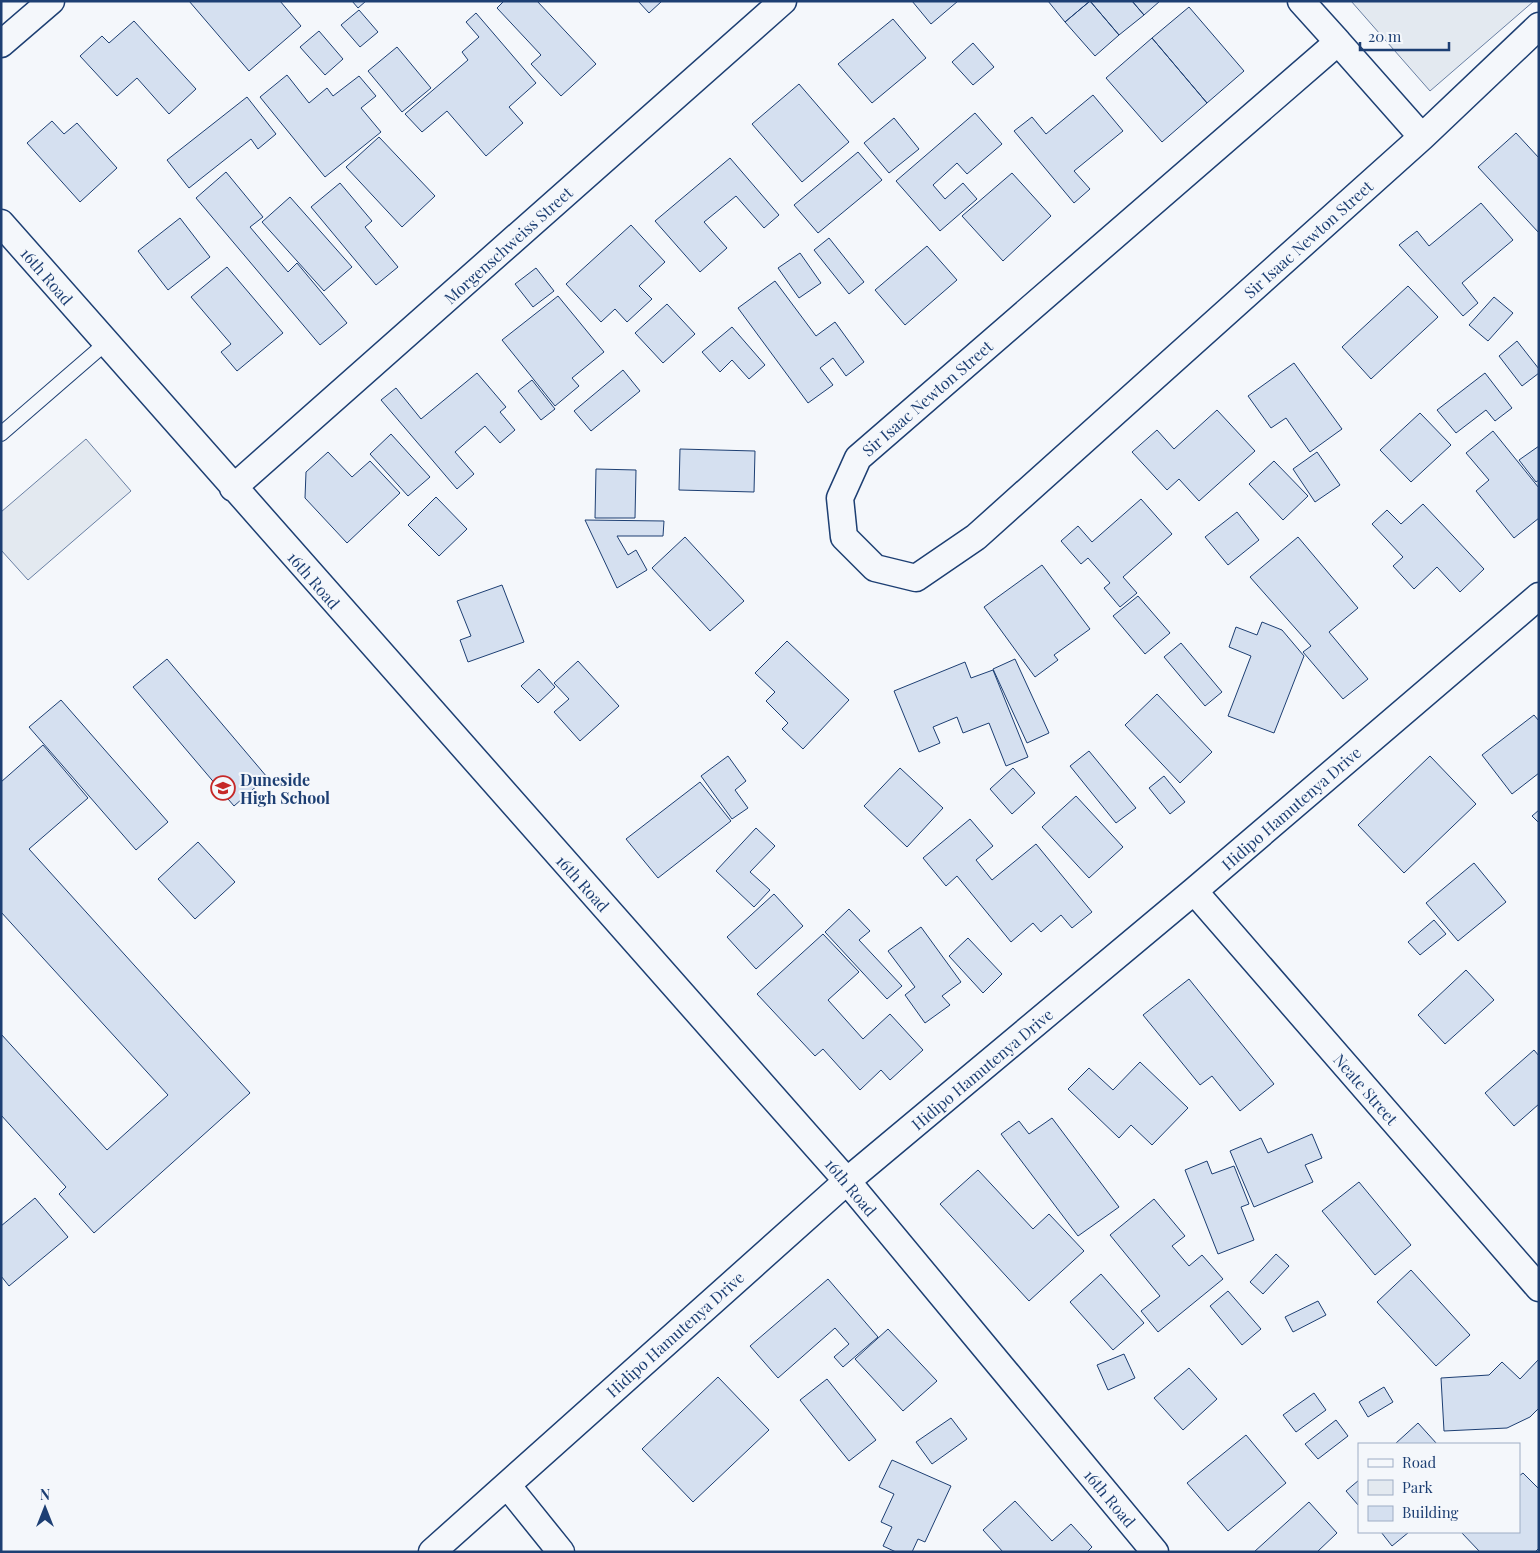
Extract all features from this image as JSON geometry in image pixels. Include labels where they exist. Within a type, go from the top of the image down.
[{"type":"street","points":[[1,44],[51,1]]},
{"type":"street","name":"Morgenschweiss Street","points":[[233,488],[783,1]]},
{"type":"street","points":[[1301,1],[1422,137]]},
{"type":"street","name":"Sir Isaac Newton Street","points":[[1338,42],[858,458],[840,498],[844,537],[875,568],[916,578],[976,537],[1422,137],[1539,26]]},
{"type":"street","name":"16th Road","points":[[1,223],[233,488],[847,1181],[1155,1552]]},
{"type":"street","name":"Hidipo Hamutenya Drive","points":[[432,1552],[847,1181],[1536,605]]},
{"type":"street","name":"Neate Street","points":[[1194,891],[1539,1288]]},
{"type":"street","points":[[507,1486],[561,1552]]},
{"type":"lane","points":[[1,434],[106,343]]},
{"type":"green space","points":[[1351,1],[1534,1],[1430,91]]},
{"type":"green space","points":[[86,439],[131,491],[28,580],[1,550],[1,512]]},
{"type":"building","points":[[189,1],[280,1],[301,26],[249,71]]},
{"type":"building","points":[[352,1],[366,1],[358,8]]},
{"type":"building","points":[[504,1],[537,1],[596,64],[561,96],[531,64],[541,55],[497,8]]},
{"type":"building","points":[[638,1],[662,1],[649,13]]},
{"type":"building","points":[[912,1],[958,1],[931,24]]},
{"type":"building","points":[[1048,1],[1090,1],[1065,22]]},
{"type":"building","points":[[1090,1],[1119,35],[1095,56],[1065,22]]},
{"type":"building","points":[[1090,1],[1132,1],[1144,15],[1119,35]]},
{"type":"building","points":[[1132,1],[1160,1],[1144,15]]},
{"type":"building","points":[[1189,7],[1244,71],[1207,103],[1152,38]]},
{"type":"building","points":[[359,10],[378,32],[360,47],[341,25]]},
{"type":"building","points":[[476,13],[536,83],[509,107],[523,123],[486,156],[447,111],[422,132],[405,114],[468,60],[462,52],[479,37],[466,22]]},
{"type":"building","points":[[893,19],[926,58],[872,103],[838,64]]},
{"type":"building","points":[[134,21],[196,89],[169,114],[137,78],[117,96],[80,56],[102,36],[109,43]]},
{"type":"building","points":[[319,31],[343,59],[325,75],[300,47]]},
{"type":"building","points":[[1152,38],[1207,103],[1162,142],[1106,78]]},
{"type":"building","points":[[973,43],[994,67],[973,85],[952,62]]},
{"type":"building","points":[[397,47],[431,88],[402,112],[368,71]]},
{"type":"building","points":[[287,75],[309,103],[327,88],[333,96],[359,76],[376,96],[361,108],[381,132],[325,177],[260,97]]},
{"type":"building","points":[[799,84],[849,142],[802,182],[752,124]]},
{"type":"building","points":[[1093,95],[1123,131],[1074,171],[1090,189],[1074,203],[1014,131],[1032,117],[1046,134]]},
{"type":"building","points":[[247,97],[276,134],[258,149],[251,139],[189,188],[167,160]]},
{"type":"building","points":[[975,113],[1002,144],[967,174],[957,163],[933,185],[945,199],[963,183],[977,199],[940,231],[896,181]]},
{"type":"building","points":[[894,118],[919,149],[889,173],[864,143]]},
{"type":"building","points":[[52,121],[64,134],[77,123],[117,168],[80,202],[27,143]]},
{"type":"building","points":[[1516,133],[1539,158],[1539,233],[1478,167]]},
{"type":"building","points":[[379,137],[435,196],[402,227],[346,167]]},
{"type":"building","points":[[858,152],[882,180],[818,233],[794,205]]},
{"type":"building","points":[[730,158],[779,215],[764,228],[736,196],[704,222],[727,248],[700,272],[655,221]]},
{"type":"building","points":[[226,172],[263,217],[250,227],[288,272],[297,263],[347,323],[320,345],[196,198]]},
{"type":"building","points":[[1012,173],[1051,216],[1003,261],[962,216]]},
{"type":"building","points":[[340,183],[372,221],[365,227],[398,267],[376,285],[311,207]]},
{"type":"building","points":[[290,197],[352,267],[324,291],[262,222]]},
{"type":"building","points":[[1481,203],[1513,240],[1462,283],[1478,303],[1463,316],[1399,245],[1417,231],[1429,246]]},
{"type":"building","points":[[180,218],[210,257],[168,290],[138,251]]},
{"type":"building","points":[[631,225],[665,262],[639,286],[652,299],[627,322],[615,309],[601,322],[566,284]]},
{"type":"building","points":[[829,238],[864,282],[849,294],[814,250]]},
{"type":"building","points":[[927,246],[957,280],[905,325],[875,290]]},
{"type":"building","points":[[800,253],[821,283],[799,298],[778,268]]},
{"type":"building","points":[[227,267],[283,333],[237,371],[221,352],[231,344],[191,297]]},
{"type":"building","points":[[536,268],[554,291],[533,307],[515,284]]},
{"type":"building","points":[[775,281],[816,336],[835,322],[864,362],[846,376],[833,358],[820,368],[833,385],[808,403],[738,308]]},
{"type":"building","points":[[1408,286],[1438,317],[1371,379],[1342,347]]},
{"type":"building","points":[[558,296],[604,352],[572,378],[579,386],[555,406],[502,340]]},
{"type":"building","points":[[1494,297],[1513,313],[1488,341],[1469,325]]},
{"type":"building","points":[[667,304],[695,334],[663,363],[635,333]]},
{"type":"building","points":[[732,327],[765,365],[749,379],[732,360],[720,372],[702,352]]},
{"type":"building","points":[[1517,341],[1539,369],[1539,373],[1522,386],[1499,356]]},
{"type":"building","points":[[1294,363],[1342,429],[1310,452],[1286,418],[1271,428],[1248,396]]},
{"type":"building","points":[[623,370],[640,391],[591,431],[574,411]]},
{"type":"building","points":[[477,373],[506,407],[500,412],[515,430],[500,443],[485,426],[455,452],[474,474],[457,489],[381,400],[396,388],[421,419]]},
{"type":"building","points":[[1485,373],[1512,408],[1495,421],[1486,410],[1456,433],[1437,410]]},
{"type":"building","points":[[532,380],[555,409],[541,420],[518,391]]},
{"type":"building","points":[[1217,410],[1255,451],[1199,501],[1179,479],[1167,490],[1132,452],[1157,430],[1174,449]]},
{"type":"building","points":[[1420,413],[1451,445],[1411,482],[1380,450]]},
{"type":"building","points":[[1493,431],[1539,488],[1539,518],[1514,538],[1476,491],[1489,480],[1466,453]]},
{"type":"building","points":[[391,434],[430,477],[408,496],[370,454]]},
{"type":"building","points":[[1539,446],[1539,480],[1536,482],[1519,460]]},
{"type":"building","points":[[680,449],[755,451],[754,492],[679,490]]},
{"type":"building","points":[[328,452],[352,477],[370,461],[400,493],[347,543],[305,498],[306,472]]},
{"type":"building","points":[[1317,452],[1340,485],[1315,502],[1293,469]]},
{"type":"building","points":[[1274,461],[1308,496],[1283,520],[1249,484]]},
{"type":"building","points":[[596,469],[636,470],[635,518],[595,518]]},
{"type":"building","points":[[436,497],[467,529],[439,556],[408,525]]},
{"type":"building","points":[[1141,499],[1172,534],[1123,577],[1137,593],[1120,607],[1104,588],[1110,583],[1088,558],[1081,564],[1061,541],[1078,526],[1092,542]]},
{"type":"building","points":[[1423,504],[1484,569],[1460,592],[1437,567],[1414,589],[1393,566],[1403,557],[1372,524],[1387,510],[1401,524]]},
{"type":"building","points":[[1237,512],[1259,540],[1228,565],[1205,537]]},
{"type":"building","points":[[585,520],[664,521],[663,536],[617,536],[628,555],[636,550],[647,570],[617,588]]},
{"type":"building","points":[[685,537],[744,601],[710,631],[652,568]]},
{"type":"building","points":[[1298,537],[1358,608],[1329,632],[1368,679],[1343,699],[1303,652],[1311,646],[1250,577]]},
{"type":"building","points":[[1042,565],[1090,629],[1054,655],[1058,660],[1035,677],[984,607]]},
{"type":"building","points":[[502,585],[524,642],[468,662],[460,640],[471,636],[457,601]]},
{"type":"building","points":[[1138,596],[1170,633],[1145,654],[1113,616]]},
{"type":"building","points":[[1262,622],[1282,630],[1304,656],[1274,733],[1228,716],[1251,656],[1229,647],[1236,627],[1257,635]]},
{"type":"building","points":[[787,641],[849,700],[803,749],[782,729],[788,723],[766,701],[775,692],[755,673]]},
{"type":"building","points":[[1181,643],[1222,692],[1205,706],[1164,657]]},
{"type":"building","points":[[167,659],[267,777],[234,806],[133,687]]},
{"type":"building","points":[[1015,659],[1049,733],[1027,743],[993,669]]},
{"type":"building","points":[[578,661],[619,706],[580,741],[554,712],[569,699],[554,683]]},
{"type":"building","points":[[965,662],[971,678],[993,670],[1028,757],[1006,766],[989,723],[963,733],[957,717],[933,727],[940,743],[919,752],[894,691]]},
{"type":"building","points":[[539,669],[555,687],[538,703],[521,686]]},
{"type":"building","points":[[1157,694],[1212,752],[1180,783],[1125,725]]},
{"type":"building","points":[[61,700],[168,822],[136,850],[29,727]]},
{"type":"building","points":[[1534,715],[1539,721],[1539,773],[1512,794],[1482,755]]},
{"type":"building","points":[[43,745],[88,798],[29,849],[250,1093],[94,1233],[59,1194],[66,1187],[1,1115],[1,1034],[107,1150],[168,1095],[1,912],[1,782]]},
{"type":"building","points":[[1089,751],[1136,808],[1116,823],[1070,766]]},
{"type":"building","points":[[728,756],[746,781],[735,790],[748,808],[732,819],[701,776]]},
{"type":"building","points":[[1430,756],[1476,804],[1404,873],[1358,825]]},
{"type":"building","points":[[900,768],[943,808],[907,847],[864,806]]},
{"type":"building","points":[[1013,768],[1035,793],[1012,814],[990,789]]},
{"type":"building","points":[[1164,776],[1185,802],[1170,814],[1149,788]]},
{"type":"building","points":[[700,782],[731,821],[658,878],[626,839]]},
{"type":"building","points":[[1076,796],[1123,847],[1089,878],[1042,827]]},
{"type":"building","points":[[1539,810],[1539,823],[1532,816]]},
{"type":"building","points":[[970,819],[993,846],[976,860],[992,880],[1036,844],[1092,912],[1072,928],[1061,915],[1041,932],[1033,923],[1011,942],[957,876],[946,886],[923,858]]},
{"type":"building","points":[[756,828],[775,846],[750,872],[770,890],[754,907],[716,871]]},
{"type":"building","points":[[198,842],[235,882],[195,919],[158,879]]},
{"type":"building","points":[[1474,863],[1506,902],[1458,941],[1426,903]]},
{"type":"building","points":[[774,894],[803,926],[756,969],[727,937]]},
{"type":"building","points":[[849,909],[870,931],[859,940],[902,986],[887,999],[825,932]]},
{"type":"building","points":[[1434,920],[1446,934],[1420,955],[1408,942]]},
{"type":"building","points":[[921,927],[961,982],[942,996],[950,1005],[925,1023],[905,995],[915,987],[888,951]]},
{"type":"building","points":[[823,934],[859,972],[828,1000],[863,1039],[890,1014],[923,1050],[890,1080],[881,1070],[860,1090],[823,1049],[815,1056],[757,994]]},
{"type":"building","points":[[968,938],[1002,974],[983,993],[949,956]]},
{"type":"building","points":[[1466,970],[1494,1000],[1445,1044],[1418,1015]]},
{"type":"building","points":[[1189,979],[1274,1084],[1240,1111],[1212,1076],[1200,1085],[1143,1015]]},
{"type":"building","points":[[1534,1050],[1539,1056],[1539,1104],[1514,1126],[1485,1093]]},
{"type":"building","points":[[1140,1062],[1188,1108],[1152,1145],[1131,1125],[1119,1138],[1068,1089],[1089,1068],[1113,1090]]},
{"type":"building","points":[[1052,1118],[1119,1207],[1078,1236],[1001,1134],[1019,1121],[1029,1134]]},
{"type":"building","points":[[1312,1134],[1322,1158],[1305,1165],[1313,1182],[1254,1207],[1230,1151],[1261,1138],[1268,1153]]},
{"type":"building","points":[[1207,1161],[1212,1174],[1234,1166],[1249,1204],[1241,1207],[1254,1240],[1218,1254],[1185,1170]]},
{"type":"building","points":[[978,1170],[1033,1229],[1049,1214],[1084,1251],[1029,1301],[940,1204]]},
{"type":"building","points":[[1359,1182],[1411,1245],[1375,1275],[1322,1211]]},
{"type":"building","points":[[35,1198],[68,1237],[9,1286],[1,1276],[1,1226]]},
{"type":"building","points":[[1154,1199],[1185,1236],[1172,1246],[1189,1266],[1202,1255],[1223,1279],[1158,1332],[1141,1311],[1160,1296],[1110,1235]]},
{"type":"building","points":[[1276,1254],[1289,1266],[1263,1294],[1250,1282]]},
{"type":"building","points":[[1411,1270],[1470,1335],[1436,1366],[1377,1302]]},
{"type":"building","points":[[1101,1274],[1144,1323],[1113,1350],[1070,1302]]},
{"type":"building","points":[[828,1279],[878,1337],[843,1367],[834,1357],[849,1344],[835,1328],[778,1378],[750,1346]]},
{"type":"building","points":[[1228,1291],[1261,1329],[1242,1345],[1210,1306]]},
{"type":"building","points":[[1318,1301],[1326,1315],[1293,1332],[1285,1317]]},
{"type":"building","points":[[888,1329],[937,1381],[903,1411],[855,1359]]},
{"type":"building","points":[[1124,1354],[1135,1378],[1108,1390],[1097,1365]]},
{"type":"building","points":[[1539,1359],[1539,1408],[1530,1417],[1507,1428],[1444,1431],[1441,1378],[1489,1375],[1502,1362],[1520,1379]]},
{"type":"building","points":[[1189,1368],[1217,1399],[1183,1430],[1154,1398]]},
{"type":"building","points":[[718,1377],[769,1430],[693,1502],[642,1449]]},
{"type":"building","points":[[827,1379],[876,1440],[849,1461],[800,1400]]},
{"type":"building","points":[[1384,1387],[1393,1402],[1368,1417],[1359,1402]]},
{"type":"building","points":[[1314,1393],[1326,1410],[1296,1432],[1283,1415]]},
{"type":"building","points":[[951,1418],[967,1439],[932,1464],[916,1442]]},
{"type":"building","points":[[1336,1420],[1348,1436],[1318,1459],[1305,1444]]},
{"type":"building","points":[[1418,1423],[1436,1443],[1396,1443]]},
{"type":"building","points":[[1246,1435],[1286,1483],[1228,1531],[1187,1483]]},
{"type":"building","points":[[892,1460],[951,1486],[925,1542],[918,1539],[912,1552],[896,1552],[883,1546],[892,1527],[881,1522],[894,1494],[879,1487]]},
{"type":"building","points":[[1523,1473],[1539,1489],[1539,1548],[1535,1552],[1480,1552],[1462,1533],[1520,1533],[1520,1475]]},
{"type":"building","points":[[1358,1481],[1358,1505],[1346,1491]]},
{"type":"building","points":[[1015,1501],[1052,1541],[1071,1524],[1092,1547],[1087,1552],[1003,1552],[983,1530]]},
{"type":"building","points":[[1309,1502],[1337,1533],[1317,1552],[1254,1552]]},
{"type":"building","points":[[1382,1533],[1408,1533],[1392,1546]]},
{"type":"place","name":"Duneside High School","points":[[223,788]]}]
